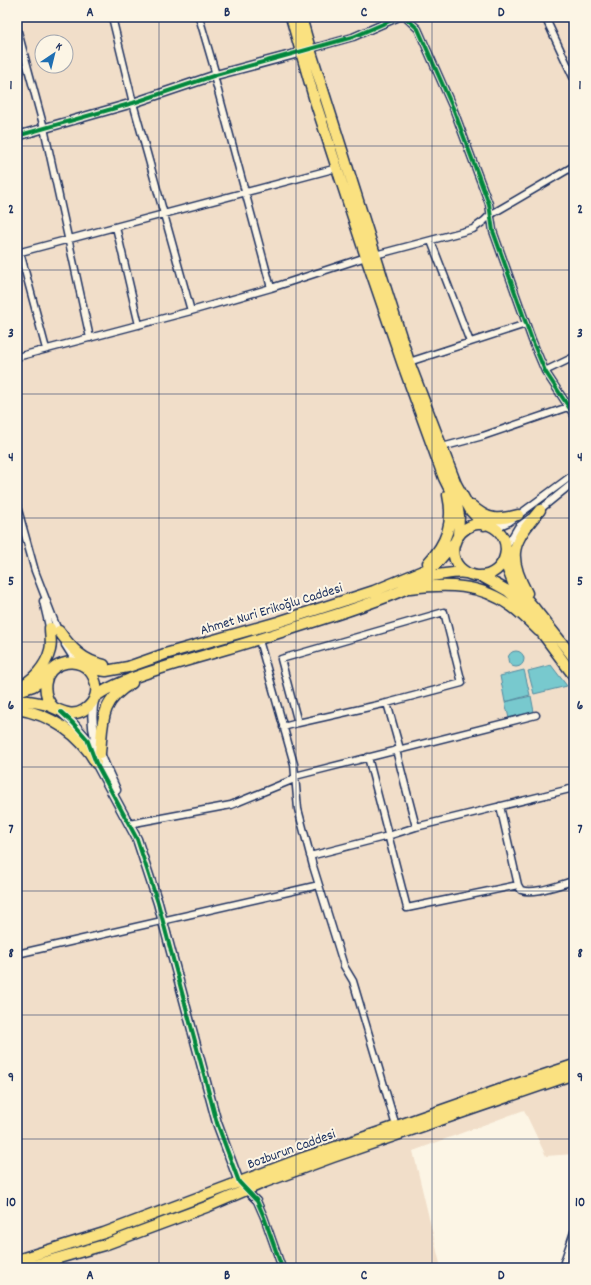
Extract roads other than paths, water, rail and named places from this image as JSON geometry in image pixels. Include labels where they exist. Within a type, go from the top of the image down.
[{"type":"main road","points":[[291,17],[306,51],[403,365],[444,478],[457,504],[459,516],[453,552],[455,561],[467,574],[483,576],[492,574],[499,569],[504,561],[506,552]]},
{"type":"main road","points":[[301,17],[315,101],[337,168],[409,362],[462,496],[471,511],[502,536],[510,576],[513,583],[574,658]]},
{"type":"main road","points":[[412,575],[426,565],[436,555],[445,539],[449,527],[451,509],[444,478]]},
{"type":"main road","points":[[462,496],[477,511],[490,518],[504,519],[518,515]]},
{"type":"main road","points":[[535,609],[518,577],[515,555],[518,540],[540,510]]},
{"type":"main road","points":[[456,540],[464,529],[471,525],[487,525]]},
{"type":"main road","name":"Ahmet Nuri Erikoğlu Caddesi","points":[[83,665],[92,669],[106,671],[128,667],[165,654],[278,622],[374,591],[424,571],[436,564],[456,540]]},
{"type":"main road","name":"Ahmet Nuri Erikoğlu Caddesi","points":[[95,698],[111,687],[153,670],[259,640],[376,601],[433,576],[446,573],[467,574]]},
{"type":"main road","points":[[483,576],[516,598],[574,676]]},
{"type":"main road","points":[[406,589],[445,585],[478,590],[493,595],[511,605],[539,630]]},
{"type":"main road","points":[[54,630],[87,659],[106,665],[128,667]]},
{"type":"main road","points":[[17,690],[30,679],[43,664],[50,652],[54,630]]},
{"type":"main road","points":[[17,690],[33,686],[48,675],[54,668],[67,662],[74,662],[83,665],[91,672],[97,688],[95,698],[89,706],[76,714],[69,714],[31,701],[17,700]]},
{"type":"main road","points":[[100,753],[104,711],[108,703],[126,686],[153,670]]},
{"type":"main road","points":[[48,675],[45,682],[45,694],[50,704],[58,710]]},
{"type":"main road","points":[[17,709],[41,715],[63,727],[80,741],[89,751],[96,763]]},
{"type":"main road","name":"Bozburun Caddesi","points":[[17,1260],[104,1233],[303,1158],[574,1065]]},
{"type":"main road","name":"Bozburun Caddesi","points":[[24,1268],[56,1264],[333,1157],[574,1074]]},
{"type":"street","points":[[112,17],[133,103],[191,311]]},
{"type":"street","points":[[200,17],[271,288]]},
{"type":"street","points":[[17,136],[133,103],[215,75],[353,37],[399,17],[405,18],[418,29],[453,108],[489,204],[493,231],[526,324],[546,370],[574,415]]},
{"type":"street","points":[[545,17],[574,79]]},
{"type":"street","points":[[17,28],[44,128],[90,338]]},
{"type":"street","points":[[17,357],[191,311],[271,288],[370,256],[431,241],[473,228],[490,215],[574,166]]},
{"type":"street","points":[[46,349],[19,252],[337,168]]},
{"type":"street","points":[[116,227],[139,325]]},
{"type":"street","points":[[431,241],[470,342]]},
{"type":"street","points":[[409,362],[526,324]]},
{"type":"street","points":[[546,370],[574,357]]},
{"type":"street","points":[[442,447],[483,436],[568,407]]},
{"type":"street","points":[[487,525],[506,524],[574,474]]},
{"type":"street","points":[[506,552],[518,527],[574,482]]},
{"type":"street","points":[[17,506],[54,630],[76,660],[83,665]]},
{"type":"street","points":[[41,586],[54,630],[53,648],[48,675]]},
{"type":"street","points":[[283,727],[387,703],[462,683],[444,612],[282,660],[298,723]]},
{"type":"street","points":[[259,640],[294,764],[298,808],[310,856],[344,966],[353,981],[396,1126]]},
{"type":"street","points":[[95,698],[91,712],[92,725],[100,753],[129,824]]},
{"type":"street","points":[[387,703],[416,827]]},
{"type":"street","points":[[58,710],[73,723],[87,739],[96,763],[137,839],[163,920],[217,1123],[239,1182],[257,1201],[282,1268]]},
{"type":"street","points":[[129,824],[231,805],[292,780],[295,776],[536,715]]},
{"type":"street","points":[[368,757],[407,908],[518,885]]},
{"type":"street","points":[[310,856],[388,836],[416,827],[574,788]]},
{"type":"street","points":[[500,806],[518,885],[521,890],[525,892],[537,891],[574,881]]},
{"type":"street","points":[[17,954],[319,885]]},
{"type":"street","points":[[562,1268],[574,1232]]},
{"type":"water","points":[[516,651],[522,653],[524,659],[522,665],[516,667],[510,665],[508,659],[510,653]]},
{"type":"water","points":[[551,665],[567,686],[534,694],[528,671]]},
{"type":"water","points":[[524,670],[530,695],[505,702],[500,676]]},
{"type":"water","points":[[531,696],[534,712],[509,718],[505,702]]}]
